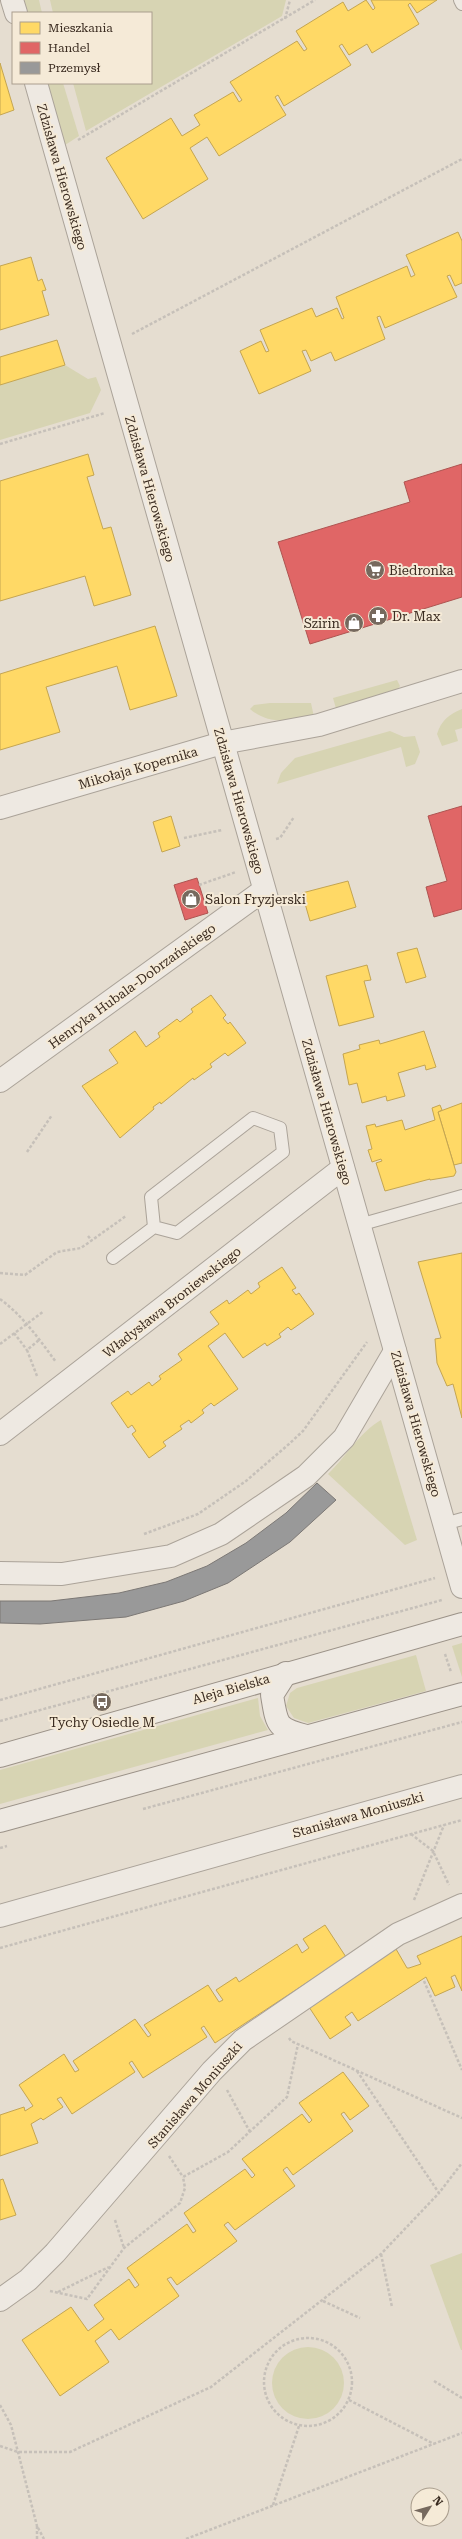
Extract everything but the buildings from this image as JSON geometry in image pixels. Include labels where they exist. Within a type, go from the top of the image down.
[{"type":"street","points":[[12,0],[16,12]]},
{"type":"street","name":"Zdzisława Hierowskiego","points":[[36,84],[395,1351],[453,1521],[456,1586]]},
{"type":"street","name":"Mikołaja Kopernika","points":[[0,808],[222,743],[319,725],[462,680]]},
{"type":"street","name":"Henryka Hubala-Dobrzańskiego","points":[[0,1081],[264,890]]},
{"type":"street","name":"Władysława Broniewskiego","points":[[0,1434],[307,1198],[343,1168]]},
{"type":"street","points":[[0,1573],[62,1574],[171,1556],[221,1534],[306,1476],[344,1438],[395,1351]]},
{"type":"street","name":"Aleja Bielska","points":[[0,1756],[286,1673],[462,1624]]},
{"type":"street","points":[[286,1673],[272,1695],[276,1718],[284,1731],[306,1736]]},
{"type":"street","points":[[0,1821],[460,1695]]},
{"type":"street","name":"Stanisława Moniuszki","points":[[0,1916],[462,1786]]},
{"type":"street","name":"Stanisława Moniuszki","points":[[0,2300],[28,2280],[55,2253],[215,2068],[243,2040],[274,2017],[456,1897]]},
{"type":"lane","points":[[460,0],[462,4]]},
{"type":"lane","points":[[253,1118],[280,1128],[283,1152],[177,1233],[154,1227],[151,1197],[253,1118]]},
{"type":"lane","points":[[359,1225],[462,1196]]},
{"type":"lane","points":[[113,1258],[154,1227]]},
{"type":"path","points":[[285,19],[290,0]]},
{"type":"path","points":[[71,144],[315,0]]},
{"type":"path","points":[[108,341],[135,332],[462,159]]},
{"type":"path","points":[[0,444],[113,410]]},
{"type":"path","points":[[184,838],[227,829]]},
{"type":"path","points":[[200,885],[238,871]]},
{"type":"path","points":[[27,1152],[52,1115]]},
{"type":"path","points":[[0,1273],[25,1275],[57,1252],[81,1248],[126,1216]]},
{"type":"path","points":[[88,1236],[92,1240]]},
{"type":"path","points":[[0,1299],[13,1309],[27,1324],[59,1365]]},
{"type":"path","points":[[0,1344],[44,1311]]},
{"type":"path","points":[[14,1333],[27,1350],[38,1380]]},
{"type":"path","points":[[27,1350],[39,1340]]},
{"type":"path","points":[[140,1535],[198,1514],[246,1481],[284,1449],[303,1431],[369,1340]]},
{"type":"path","points":[[0,1721],[430,1604],[456,1586]]},
{"type":"path","points":[[0,1700],[456,1586]]},
{"type":"path","points":[[430,1604],[460,1695]]},
{"type":"path","points":[[139,1810],[462,1722]]},
{"type":"path","points":[[0,1948],[462,1820]]},
{"type":"path","points":[[413,1908],[415,1893],[444,1825]]},
{"type":"path","points":[[411,1834],[433,1851],[456,1897]]},
{"type":"path","points":[[0,1848],[15,1844]]},
{"type":"path","points":[[424,1981],[462,2070]]},
{"type":"path","points":[[274,2017],[291,2041],[462,2118]]},
{"type":"path","points":[[43,2289],[87,2300],[124,2248],[180,2203],[185,2188],[183,2177],[228,2152],[287,2097],[298,2044]]},
{"type":"path","points":[[215,2068],[250,2132]]},
{"type":"path","points":[[357,2071],[439,2193]]},
{"type":"path","points":[[0,2446],[18,2452],[70,2452],[211,2387],[323,2301],[381,2254],[439,2193],[462,2163]]},
{"type":"path","points":[[381,2254],[392,2307]]},
{"type":"path","points":[[58,2293],[111,2266]]},
{"type":"path","points":[[323,2301],[360,2318]]},
{"type":"path","points":[[300,2338],[322,2340],[342,2354],[352,2376],[349,2400],[343,2410],[323,2425],[299,2426],[278,2416],[266,2398],[263,2387],[267,2365],[272,2356],[290,2342],[300,2338]]},
{"type":"path","points":[[434,2381],[462,2398]]},
{"type":"path","points":[[349,2400],[434,2444]]},
{"type":"path","points":[[0,2405],[11,2425],[37,2526],[44,2539]]},
{"type":"path","points":[[273,2506],[299,2426]]},
{"type":"path","points":[[186,2539],[462,2433]]},
{"type":"path","points":[[37,2526],[37,2539]]},
{"type":"shaded area","points":[[23,0],[39,0],[42,12],[27,12]]},
{"type":"shaded area","points":[[50,0],[286,0],[282,16],[86,131],[73,84],[152,84],[152,12],[53,12]]},
{"type":"shaded area","points":[[47,84],[63,84],[79,136],[65,145]]},
{"type":"shaded area","points":[[65,365],[88,379],[96,377],[101,390],[90,413],[0,440],[0,385]]},
{"type":"shaded area","points":[[397,680],[400,686],[394,694],[337,712],[333,698]]},
{"type":"shaded area","points":[[270,703],[311,703],[314,717],[273,720],[265,718],[250,709],[254,705]]},
{"type":"shaded area","points":[[462,709],[462,728],[455,730],[458,741],[442,746],[437,734],[441,725],[449,716]]},
{"type":"shaded area","points":[[390,731],[404,737],[415,736],[420,752],[415,764],[406,767],[401,747],[277,784],[281,773],[295,758]]},
{"type":"shaded area","points":[[381,1420],[417,1540],[405,1545],[328,1474],[359,1438]]},
{"type":"shaded area","points":[[462,1643],[462,1677],[452,1646]]},
{"type":"shaded area","points":[[416,1655],[426,1691],[308,1723],[294,1718],[286,1706],[290,1693],[297,1688]]},
{"type":"shaded area","points":[[258,1698],[260,1716],[268,1730],[0,1804],[0,1770]]},
{"type":"shaded area","points":[[462,2253],[462,2350],[461,2350],[430,2265]]},
{"type":"shaded area","points":[[301,2347],[315,2347],[334,2357],[344,2376],[344,2390],[334,2409],[315,2419],[301,2419],[282,2409],[272,2390],[272,2376],[282,2357]]},
{"type":"place","name":"Biedronka","points":[[375,570]]},
{"type":"place","name":"Dr. Max","points":[[378,616]]},
{"type":"place","name":"Szirin","points":[[354,623]]},
{"type":"place","name":"Salon Fryzjerski","points":[[191,899]]},
{"type":"place","name":"Tychy Osiedle M","points":[[102,1702]]}]
